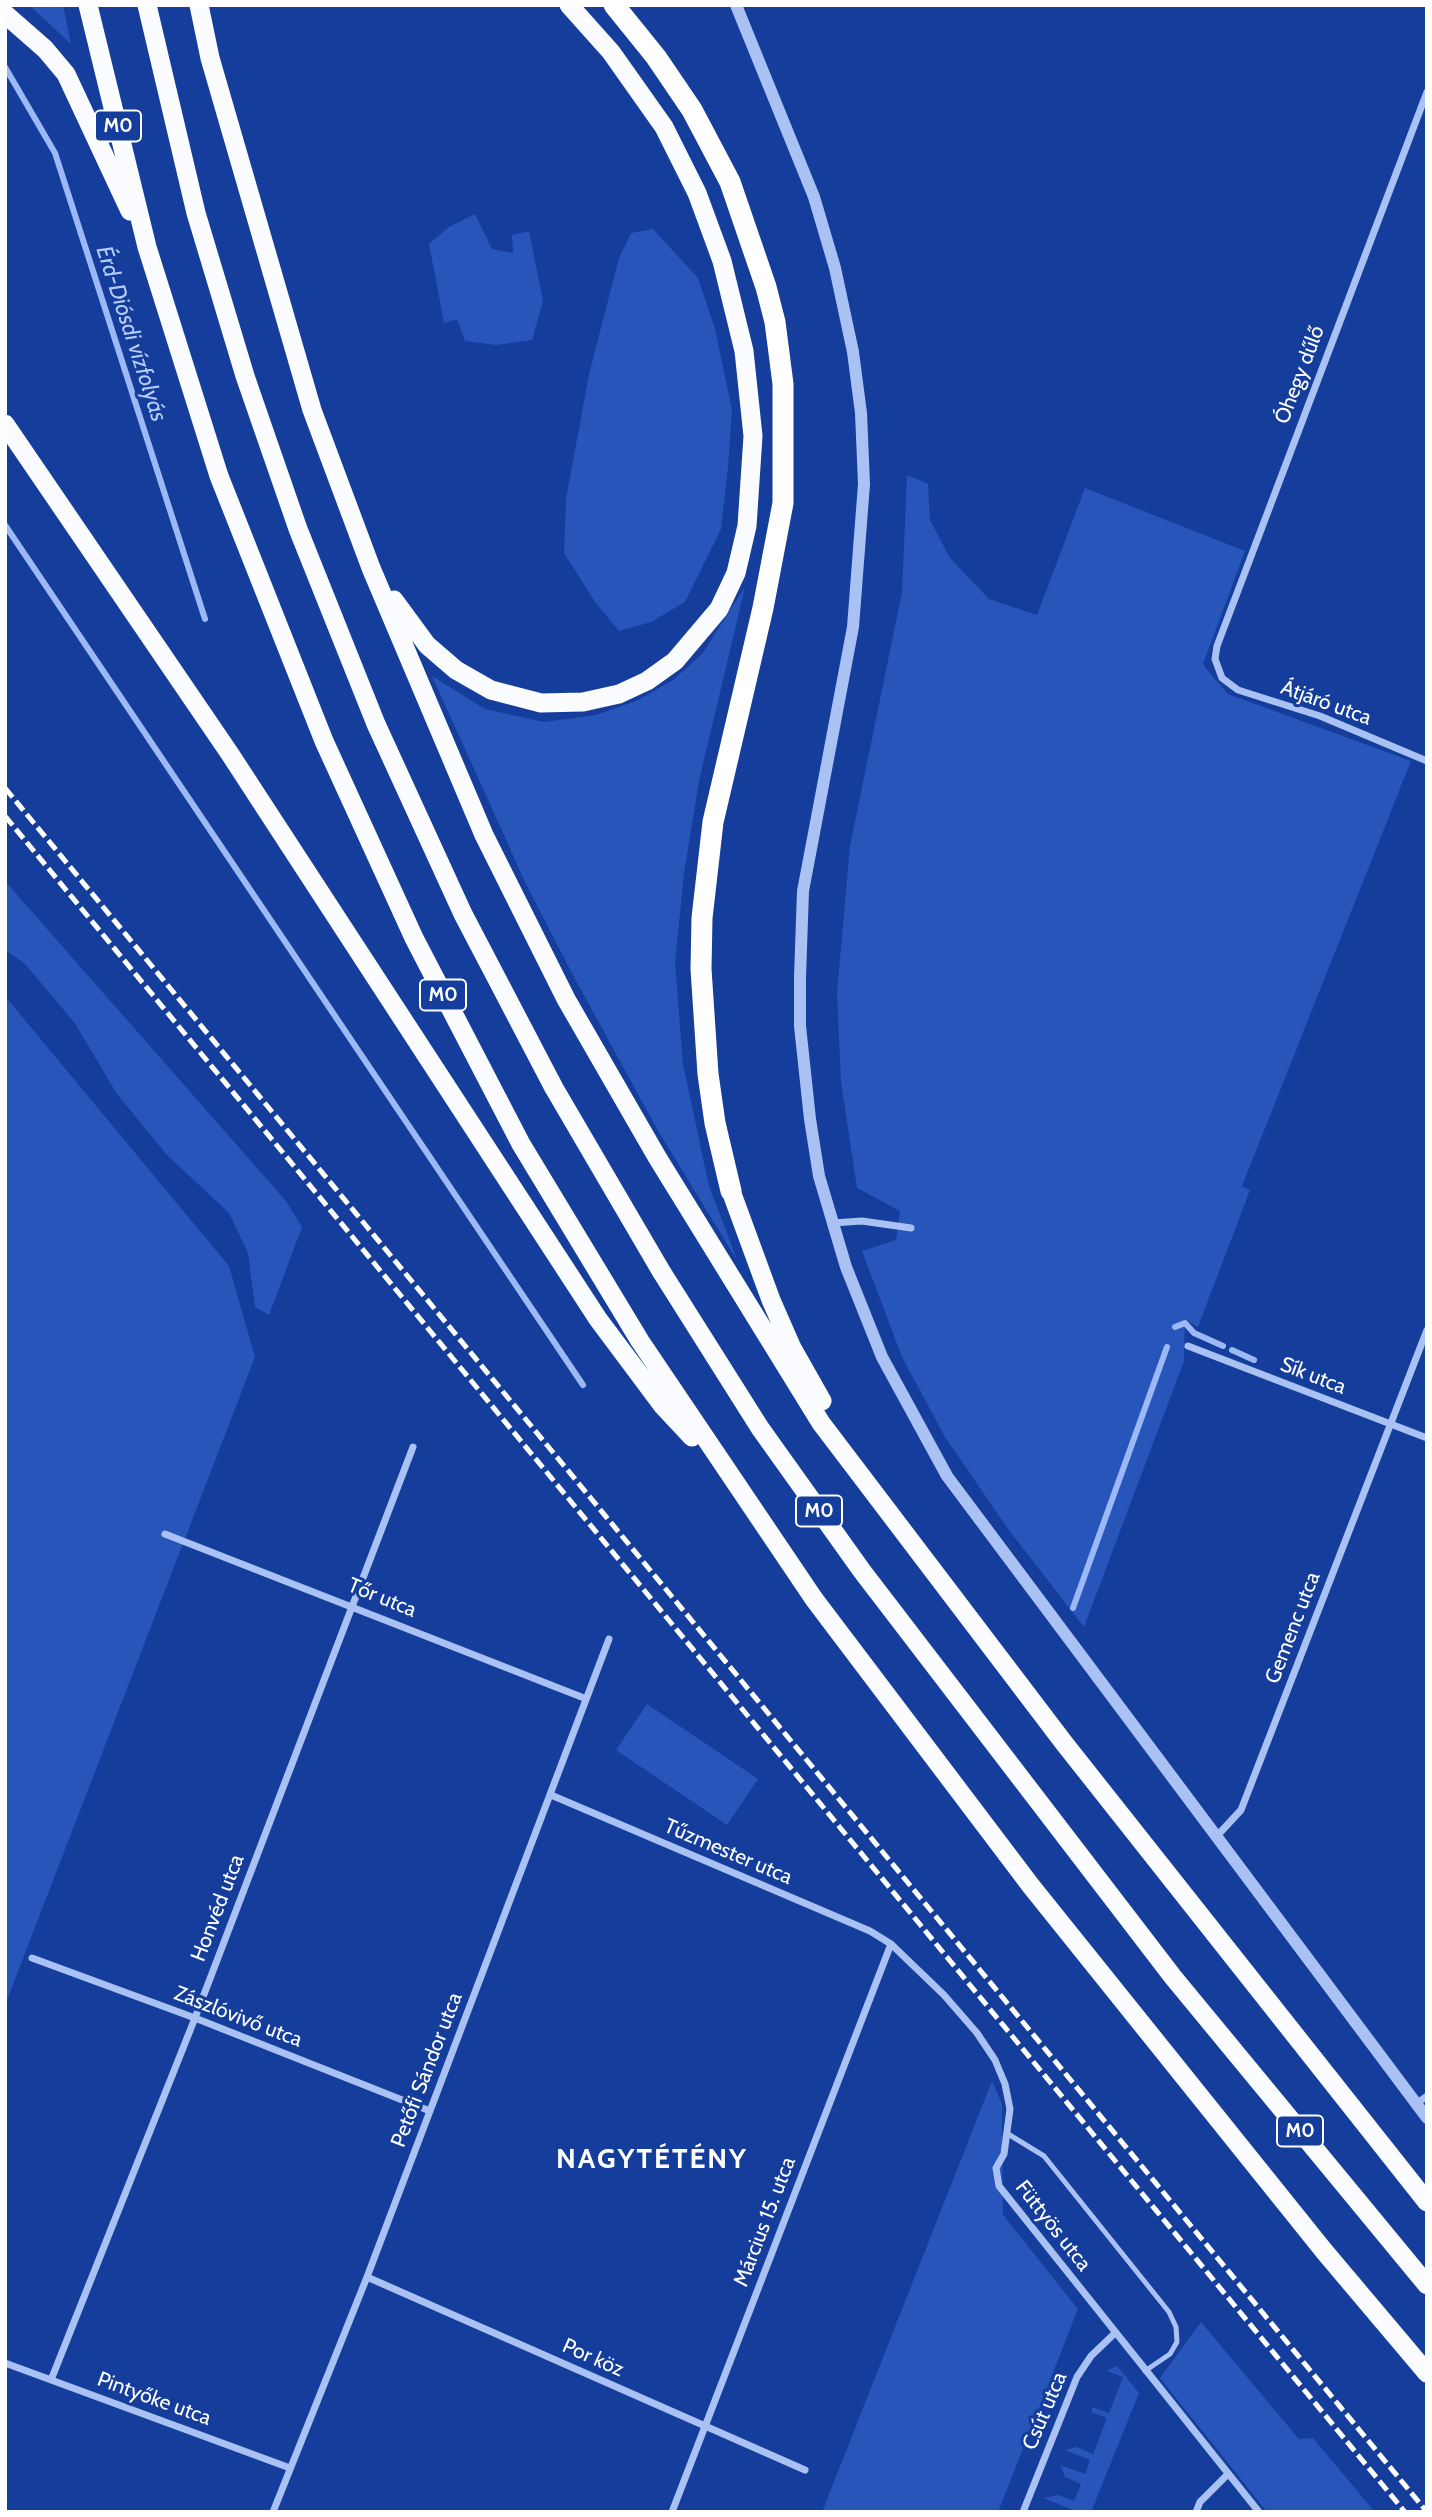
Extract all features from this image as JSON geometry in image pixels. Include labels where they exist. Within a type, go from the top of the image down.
[{"type":"highway","name":"M0","points":[[88,5],[147,247],[178,351],[224,488],[324,741],[414,938],[541,1178],[640,1341],[814,1599],[1031,1886],[1316,2241],[1427,2373]]},
{"type":"highway","name":"M0","points":[[147,5],[196,213],[245,376],[298,529],[382,737],[463,914],[554,1088],[661,1271],[760,1428],[862,1571],[1173,1978],[1427,2284]]},
{"type":"highway","points":[[200,5],[210,58],[312,410],[371,568],[484,835],[566,999],[657,1157],[821,1423],[1064,1743],[1427,2202]]},
{"type":"highway","points":[[371,568],[427,645],[456,670],[491,690],[522,700],[562,703],[619,694],[647,681],[675,661],[719,609],[736,573],[747,526],[753,436],[744,351],[722,261],[688,170],[664,127],[611,52],[569,5]]},
{"type":"highway","points":[[614,5],[656,57],[692,110],[730,182],[766,286],[775,322],[783,384],[783,503],[763,608],[713,822],[702,918],[702,996],[708,1074],[715,1123],[731,1191],[756,1262],[792,1348],[886,1511]]},
{"type":"highway","points":[[5,14],[45,48],[66,74],[147,247]]},
{"type":"highway","points":[[5,424],[230,754],[598,1320],[663,1406],[732,1480]]},
{"type":"street","points":[[736,5],[814,197],[851,340],[861,412],[864,484],[853,627],[812,837],[800,935],[804,1076],[819,1176],[832,1223],[882,1357],[941,1466],[1427,2118]]},
{"type":"street","name":"Óhegy dűlő","points":[[1218,671],[1215,659],[1217,646],[1427,92]]},
{"type":"street","name":"Átjáró utca","points":[[1218,671],[1226,683],[1238,690],[1320,716],[1427,761]]},
{"type":"street","points":[[832,1223],[862,1221],[911,1228]]},
{"type":"street","name":"Gemenc utca","points":[[1216,1836],[1241,1810],[1427,1330]]},
{"type":"street","name":"Sík utca","points":[[1188,1346],[1427,1438]]},
{"type":"street","name":"Honvéd utca","points":[[51,2380],[195,2018],[413,1447]]},
{"type":"street","name":"Tőr utca","points":[[165,1534],[584,1698]]},
{"type":"street","name":"Petőfi Sándor utca","points":[[273,2512],[367,2277],[551,1796],[584,1698],[609,1639]]},
{"type":"street","name":"Tűzmester utca","points":[[551,1796],[870,1931],[891,1944]]},
{"type":"street","name":"Füttyös utca","points":[[891,1944],[944,1995],[995,2060],[1010,2109],[1004,2154],[996,2168],[999,2186],[1259,2512]]},
{"type":"street","name":"Március 15. utca","points":[[672,2512],[891,1944]]},
{"type":"street","name":"Zászlóvivő utca","points":[[32,1958],[195,2018],[430,2111]]},
{"type":"street","points":[[1416,2105],[1427,2096]]},
{"type":"street","name":"Por köz","points":[[367,2277],[805,2470]]},
{"type":"street","name":"Csút utca","points":[[1023,2512],[1077,2377],[1091,2356],[1115,2333]]},
{"type":"street","name":"Pintyőke utca","points":[[5,2363],[290,2468]]},
{"type":"street","points":[[1196,2512],[1200,2502],[1228,2474]]},
{"type":"lane","points":[[1008,2134],[1044,2156],[1169,2312],[1176,2327],[1177,2342],[1170,2354],[1145,2371]]},
{"type":"shaded area","points":[[29,5],[63,5],[71,44]]},
{"type":"shaded area","points":[[475,214],[492,249],[513,253],[512,235],[529,231],[543,301],[532,340],[496,345],[465,341],[457,319],[444,323],[429,244],[449,227]]},
{"type":"shaded area","points":[[653,229],[698,278],[715,329],[732,410],[728,467],[721,529],[685,602],[651,622],[619,631],[595,602],[564,553],[566,499],[589,374],[619,258],[631,233]]},
{"type":"shaded area","points":[[907,475],[928,484],[930,520],[950,558],[989,599],[1037,615],[1085,488],[1245,551],[1203,664],[1208,671],[1228,694],[1411,761],[1242,1186],[1250,1190],[1198,1327],[1185,1319],[1184,1361],[1084,1627],[1008,1529],[945,1437],[902,1357],[862,1251],[896,1240],[900,1211],[857,1188],[841,1082],[837,992],[850,846],[902,592]]},
{"type":"shaded area","points":[[745,587],[699,781],[684,874],[675,962],[683,1064],[709,1186],[738,1262],[657,1129],[574,977],[526,884],[432,676],[485,709],[544,722],[596,715],[636,701],[673,680],[702,654]]},
{"type":"shaded area","points":[[5,881],[286,1201],[302,1227],[269,1315],[255,1307],[248,1253],[229,1213],[166,1154],[117,1094],[74,1022],[24,963],[5,950]]},
{"type":"shaded area","points":[[5,996],[229,1266],[255,1357],[5,2005]]},
{"type":"shaded area","points":[[647,1704],[758,1779],[727,1825],[616,1750]]},
{"type":"shaded area","points":[[992,2081],[1002,2104],[1003,2215],[1078,2309],[998,2512],[822,2512]]},
{"type":"shaded area","points":[[1201,2322],[1299,2439],[1313,2438],[1375,2512],[1267,2512],[1160,2378]]},
{"type":"shaded area","points":[[1117,2366],[1139,2393],[1091,2512],[1078,2512],[1043,2498],[1058,2495],[1074,2501],[1081,2484],[1065,2477],[1060,2465],[1085,2474],[1090,2460],[1065,2450],[1077,2447],[1093,2454],[1107,2418],[1091,2412],[1093,2407],[1109,2413],[1123,2377],[1107,2371]]},
{"type":"waterway","name":"Érd-Diósdi vízfolyás","points":[[5,67],[55,153],[205,619]]},
{"type":"waterway","points":[[5,525],[583,1385]]},
{"type":"waterway","points":[[1175,1327],[1185,1323],[1194,1333],[1223,1346]]},
{"type":"waterway","points":[[1073,1608],[1167,1347]]},
{"type":"waterway","points":[[1232,1350],[1254,1360]]},
{"type":"railway","points":[[5,788],[1427,2512]]},
{"type":"railway","points":[[5,816],[1405,2512]]},
{"type":"district","name":"NAGYTÉTÉNY","points":[[652,2160]]}]
